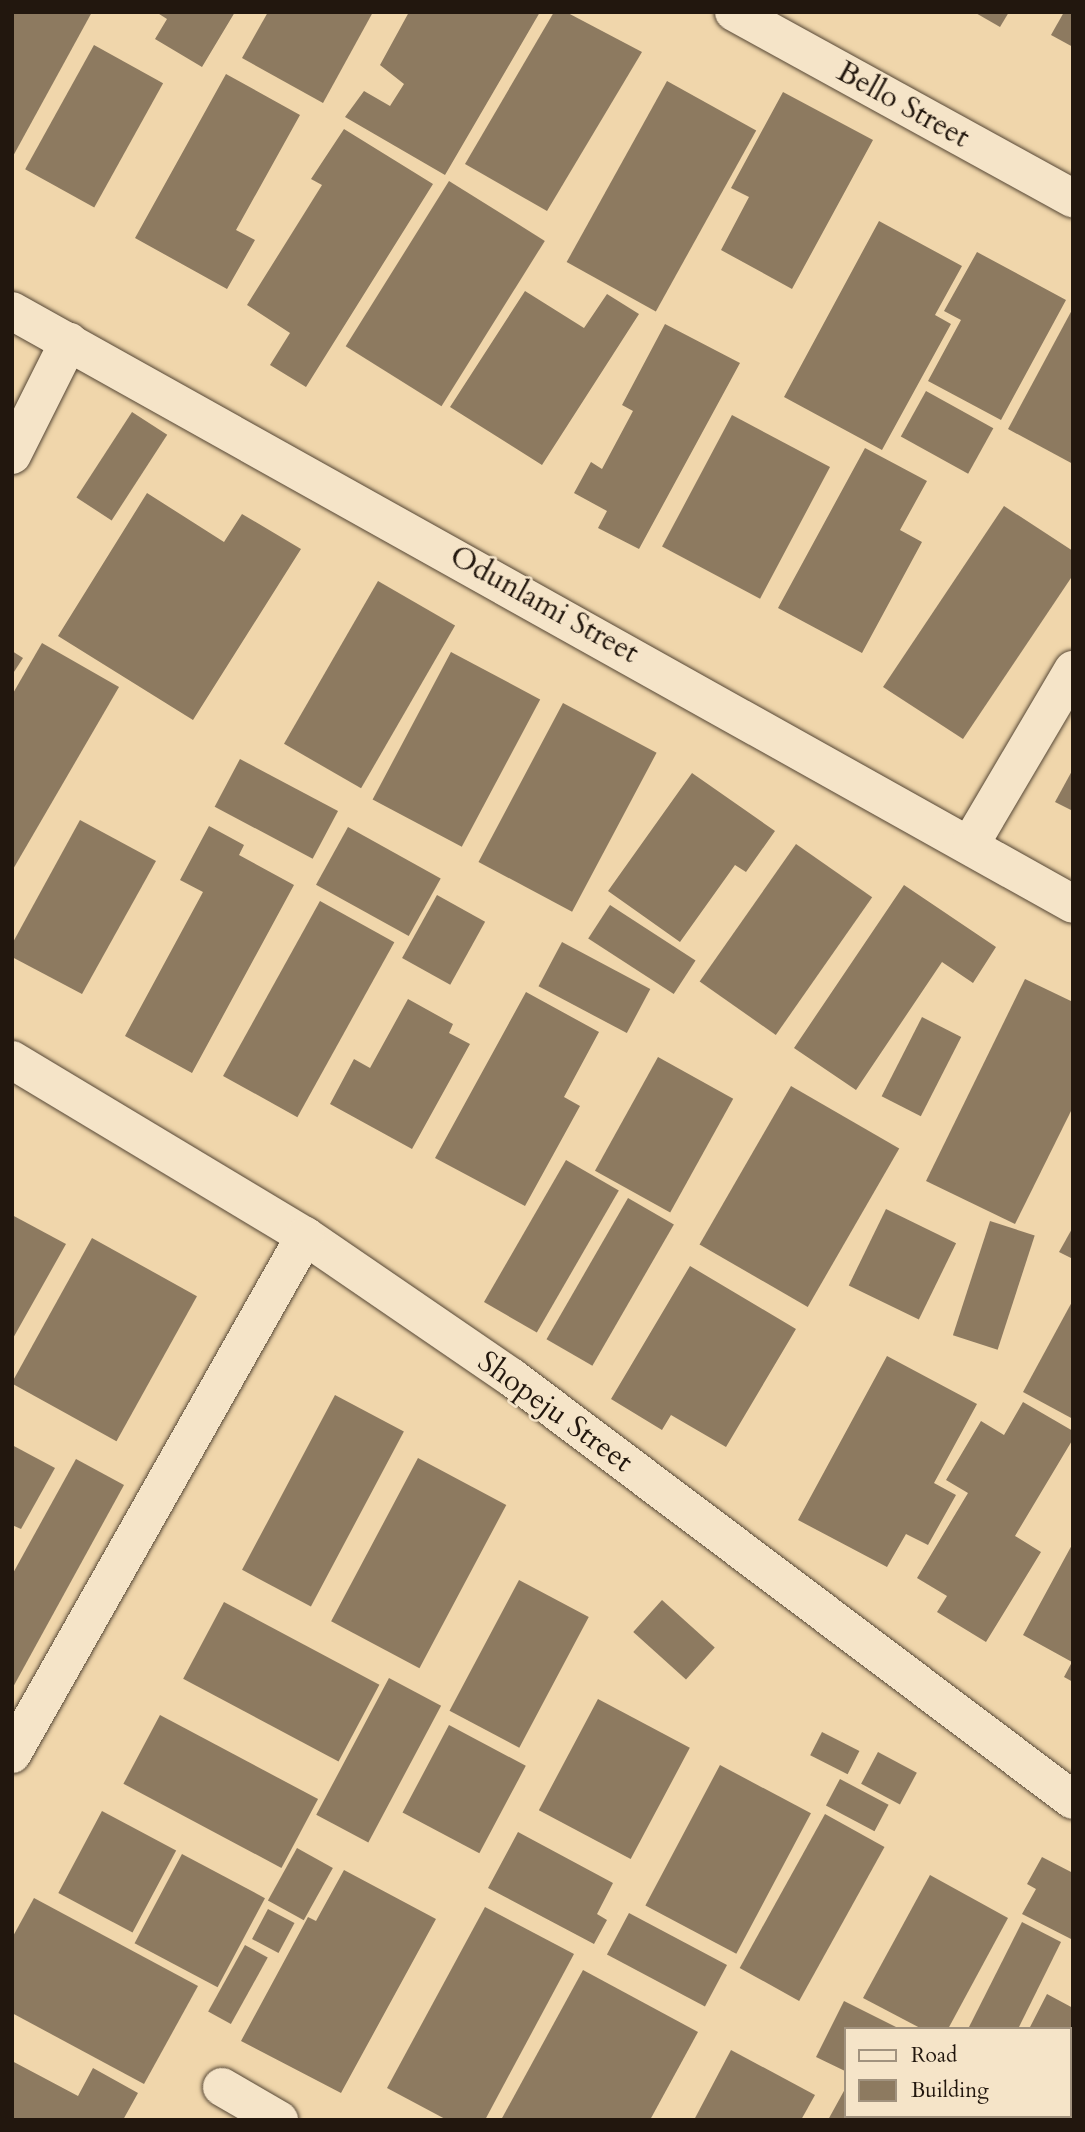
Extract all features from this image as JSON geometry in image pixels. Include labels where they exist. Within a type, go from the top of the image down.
[{"type":"street","name":"Bello Street","points":[[734,12],[1073,198]]},
{"type":"street","name":"Odunlami Street","points":[[12,311],[971,843],[1073,905]]},
{"type":"street","points":[[12,455],[69,341]]},
{"type":"street","points":[[971,843],[1073,670]]},
{"type":"street","name":"Shopeju Street","points":[[12,1060],[305,1236],[511,1377],[1073,1800]]},
{"type":"street","points":[[12,1754],[305,1236]]},
{"type":"street","points":[[222,2087],[279,2120]]},
{"type":"building","points":[[12,12],[92,12],[12,158]]},
{"type":"building","points":[[156,12],[235,12],[202,67],[155,39],[167,19]]},
{"type":"building","points":[[268,12],[373,12],[323,103],[242,58]]},
{"type":"building","points":[[409,12],[540,12],[445,175],[345,117],[364,91],[390,106],[404,84],[380,65]]},
{"type":"building","points":[[554,12],[566,12],[642,52],[547,211],[465,164]]},
{"type":"building","points":[[974,12],[1009,12],[1000,27]]},
{"type":"building","points":[[1064,12],[1073,12],[1073,47],[1051,35]]},
{"type":"building","points":[[94,45],[163,83],[94,207],[25,169]]},
{"type":"building","points":[[226,74],[300,115],[236,230],[255,240],[227,289],[135,238]]},
{"type":"building","points":[[667,81],[756,130],[656,311],[567,262]]},
{"type":"building","points":[[783,92],[873,140],[792,289],[721,250],[749,197],[731,188]]},
{"type":"building","points":[[344,129],[433,184],[306,387],[270,365],[290,333],[247,305],[322,185],[311,179]]},
{"type":"building","points":[[449,181],[545,241],[441,406],[346,346]]},
{"type":"building","points":[[879,221],[962,266],[935,315],[951,324],[882,450],[784,397]]},
{"type":"building","points":[[977,252],[1066,300],[1001,420],[928,381],[961,320],[944,311]]},
{"type":"building","points":[[525,291],[584,328],[607,294],[639,314],[542,465],[450,407]]},
{"type":"building","points":[[1073,308],[1073,464],[1008,429]]},
{"type":"building","points":[[665,324],[740,363],[639,549],[598,528],[607,511],[574,493],[591,462],[602,469],[633,411],[622,405]]},
{"type":"building","points":[[926,391],[993,428],[968,474],[901,436]]},
{"type":"building","points":[[132,412],[167,435],[112,520],[76,498]]},
{"type":"building","points":[[732,415],[830,467],[760,599],[662,547]]},
{"type":"building","points":[[865,448],[927,481],[900,530],[922,542],[862,653],[778,608]]},
{"type":"building","points":[[147,493],[224,542],[242,514],[301,549],[193,720],[58,636]]},
{"type":"building","points":[[1004,506],[1073,551],[1073,575],[963,739],[883,687]]},
{"type":"building","points":[[378,581],[455,626],[361,788],[284,744]]},
{"type":"building","points":[[42,643],[119,687],[12,871],[12,695]]},
{"type":"building","points":[[12,651],[23,658],[12,675]]},
{"type":"building","points":[[451,652],[540,699],[462,847],[373,799]]},
{"type":"building","points":[[563,703],[657,753],[572,912],[478,862]]},
{"type":"building","points":[[240,759],[338,811],[313,859],[215,807]]},
{"type":"building","points":[[1073,769],[1073,811],[1055,802]]},
{"type":"building","points":[[692,773],[775,831],[746,872],[735,865],[680,942],[608,891]]},
{"type":"building","points":[[80,820],[156,861],[82,994],[12,957],[12,944]]},
{"type":"building","points":[[209,826],[244,845],[239,855],[294,885],[192,1073],[125,1036],[203,892],[180,880]]},
{"type":"building","points":[[348,827],[441,878],[409,936],[316,885]]},
{"type":"building","points":[[796,844],[872,897],[776,1035],[700,982]]},
{"type":"building","points":[[904,885],[996,947],[973,983],[942,962],[856,1090],[794,1048]]},
{"type":"building","points":[[437,895],[485,922],[450,985],[402,958]]},
{"type":"building","points":[[320,901],[394,942],[297,1117],[223,1076]]},
{"type":"building","points":[[610,905],[696,961],[674,994],[588,939]]},
{"type":"building","points":[[562,942],[650,989],[627,1033],[539,986]]},
{"type":"building","points":[[1025,979],[1073,1002],[1073,1107],[1015,1224],[926,1181]]},
{"type":"building","points":[[526,992],[599,1032],[564,1097],[580,1106],[525,1206],[435,1158]]},
{"type":"building","points":[[408,999],[453,1024],[449,1033],[470,1044],[412,1149],[330,1104],[354,1059],[370,1068]]},
{"type":"building","points":[[922,1017],[961,1037],[921,1116],[882,1096]]},
{"type":"building","points":[[658,1057],[733,1099],[670,1212],[595,1171]]},
{"type":"building","points":[[791,1086],[899,1148],[808,1307],[700,1244]]},
{"type":"building","points":[[566,1160],[619,1190],[537,1333],[484,1302]]},
{"type":"building","points":[[628,1198],[674,1224],[592,1366],[546,1339]]},
{"type":"building","points":[[886,1209],[956,1243],[919,1320],[849,1285]]},
{"type":"building","points":[[12,1215],[66,1244],[12,1340]]},
{"type":"building","points":[[990,1221],[1035,1236],[998,1350],[953,1335]]},
{"type":"building","points":[[1073,1227],[1073,1259],[1059,1252]]},
{"type":"building","points":[[92,1238],[197,1296],[116,1441],[12,1383]]},
{"type":"building","points":[[690,1266],[796,1329],[726,1447],[671,1415],[662,1430],[611,1399]]},
{"type":"building","points":[[1073,1300],[1073,1419],[1023,1392]]},
{"type":"building","points":[[887,1356],[977,1404],[934,1483],[956,1495],[928,1545],[906,1534],[887,1567],[798,1520]]},
{"type":"building","points":[[335,1395],[404,1432],[311,1606],[242,1570]]},
{"type":"building","points":[[1023,1402],[1073,1431],[1073,1439],[1015,1536],[1041,1552],[986,1642],[937,1612],[947,1596],[917,1578],[968,1493],[946,1480],[981,1421],[1004,1435]]},
{"type":"building","points":[[12,1445],[55,1468],[21,1529],[12,1525]]},
{"type":"building","points":[[418,1458],[506,1505],[419,1668],[331,1621]]},
{"type":"building","points":[[76,1459],[124,1485],[12,1689],[12,1575]]},
{"type":"building","points":[[1073,1543],[1073,1682],[1064,1677],[1072,1662],[1023,1635]]},
{"type":"building","points":[[519,1580],[589,1617],[519,1748],[450,1711]]},
{"type":"building","points":[[662,1600],[715,1648],[686,1679],[633,1632]]},
{"type":"building","points":[[224,1602],[379,1685],[339,1761],[183,1679]]},
{"type":"building","points":[[389,1678],[441,1706],[368,1843],[316,1815]]},
{"type":"building","points":[[598,1699],[690,1748],[631,1859],[539,1810]]},
{"type":"building","points":[[160,1715],[318,1799],[281,1868],[123,1784]]},
{"type":"building","points":[[449,1725],[526,1766],[479,1853],[403,1812]]},
{"type":"building","points":[[822,1732],[859,1751],[848,1774],[810,1755]]},
{"type":"building","points":[[878,1752],[917,1773],[900,1804],[861,1784]]},
{"type":"building","points":[[720,1765],[811,1813],[736,1954],[645,1905]]},
{"type":"building","points":[[840,1779],[889,1805],[874,1831],[826,1805]]},
{"type":"building","points":[[102,1811],[176,1850],[133,1933],[58,1893]]},
{"type":"building","points":[[825,1814],[884,1847],[799,2001],[740,1968]]},
{"type":"building","points":[[518,1832],[613,1883],[597,1914],[607,1920],[594,1944],[488,1888]]},
{"type":"building","points":[[297,1848],[333,1868],[304,1920],[268,1900]]},
{"type":"building","points":[[182,1854],[265,1898],[218,1987],[135,1943]]},
{"type":"building","points":[[1042,1857],[1073,1873],[1073,1940],[1022,1914],[1036,1889],[1027,1884]]},
{"type":"building","points":[[344,1870],[436,1919],[341,2093],[241,2041],[308,1917],[316,1921]]},
{"type":"building","points":[[930,1875],[1008,1918],[949,2027],[918,2027],[863,1998]]},
{"type":"building","points":[[34,1898],[198,1986],[144,2084],[12,2013],[12,1938]]},
{"type":"building","points":[[485,1907],[574,1954],[485,2120],[447,2120],[387,2088]]},
{"type":"building","points":[[268,1909],[294,1923],[279,1953],[252,1939]]},
{"type":"building","points":[[629,1913],[727,1965],[705,2007],[607,1954]]},
{"type":"building","points":[[1022,1922],[1061,1942],[1019,2027],[969,2027]]},
{"type":"building","points":[[245,1945],[268,1958],[231,2024],[208,2011]]},
{"type":"building","points":[[583,1970],[698,2032],[650,2120],[501,2120]]},
{"type":"building","points":[[1047,1994],[1073,2008],[1073,2120],[989,2120],[1071,2118],[1071,2027],[1030,2027]]},
{"type":"building","points":[[844,2001],[896,2027],[844,2027],[844,2071],[816,2057]]},
{"type":"building","points":[[731,2050],[815,2095],[801,2120],[694,2120]]},
{"type":"building","points":[[12,2061],[78,2096],[93,2068],[138,2093],[123,2120],[12,2120]]},
{"type":"building","points":[[844,2091],[844,2118],[877,2120],[828,2120]]}]
